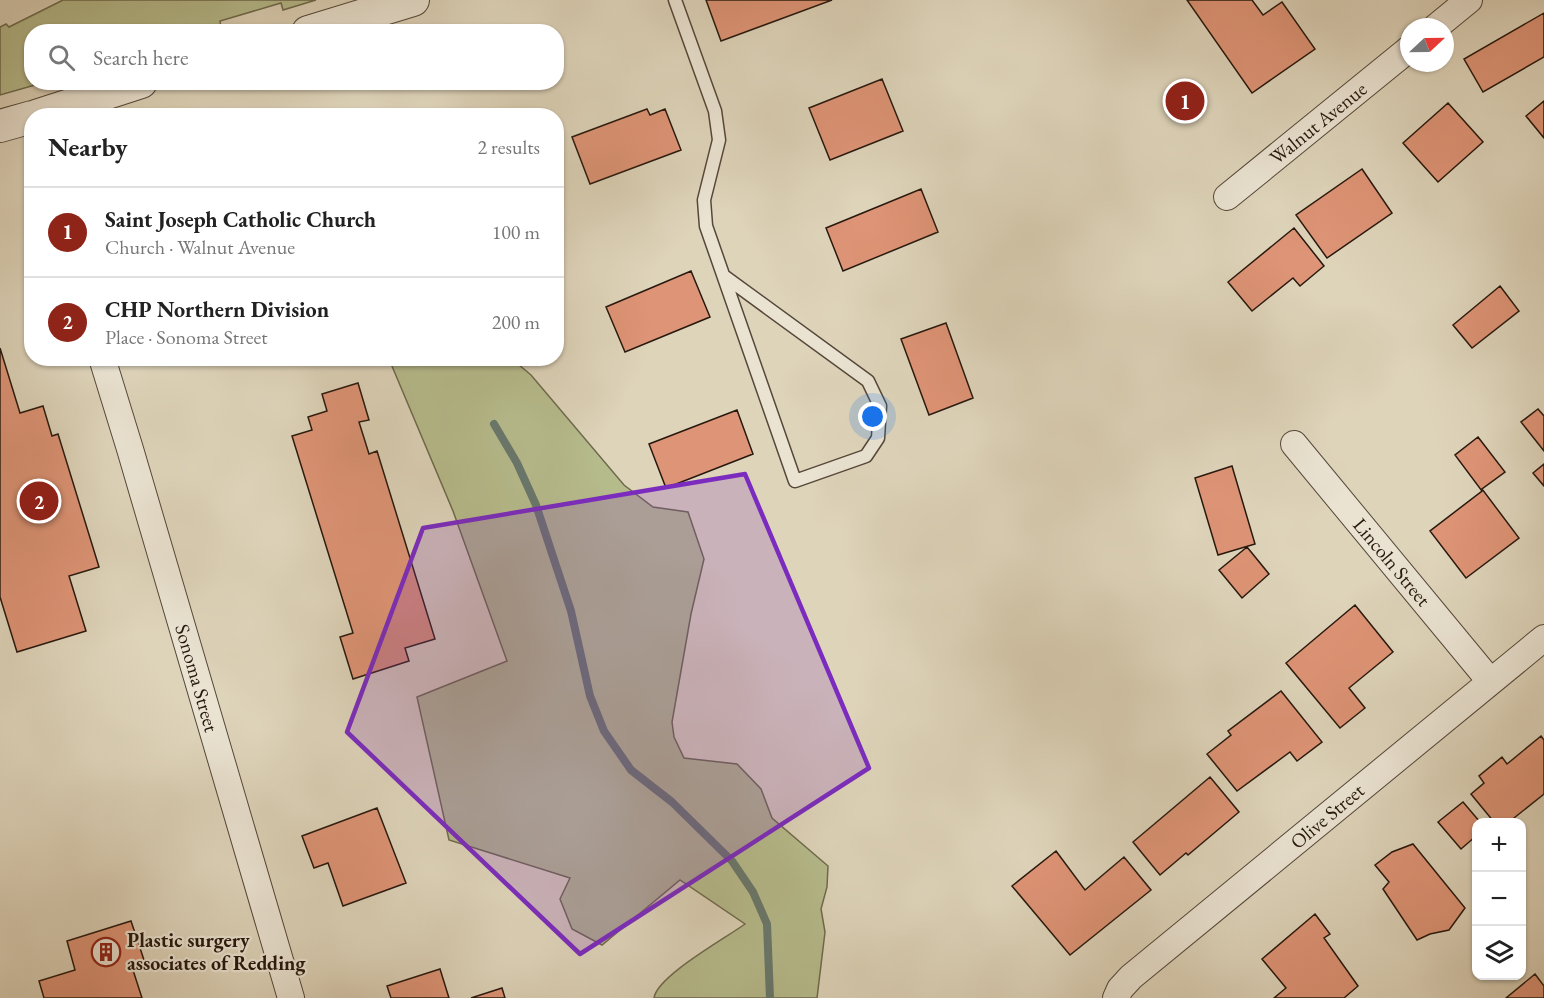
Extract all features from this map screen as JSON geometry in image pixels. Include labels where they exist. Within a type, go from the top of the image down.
[{"type":"street","points":[[334,24],[412,0]]},
{"type":"street","points":[[1447,18],[1469,0]]},
{"type":"street","name":"Walnut Avenue","points":[[1227,198],[1400,56]]},
{"type":"street","points":[[67,108],[118,90]]},
{"type":"street","name":"Sonoma Street","points":[[104,366],[291,998]]},
{"type":"street","name":"Lincoln Street","points":[[1294,444],[1491,681]]},
{"type":"street","name":"Olive Street","points":[[1116,998],[1120,989],[1131,977],[1544,638]]},
{"type":"lane","points":[[675,0],[715,111],[719,140],[704,200],[706,226],[795,481],[866,456],[878,438],[880,406],[868,381],[724,276]]},
{"type":"highlighted area","points":[[745,474],[869,768],[580,954],[347,732],[423,528]]},
{"type":"green space","points":[[63,0],[316,0],[283,10],[281,3],[220,21],[220,24],[24,24],[24,88],[0,95],[0,27],[6,24],[9,27]]},
{"type":"green space","points":[[392,366],[520,366],[531,375],[624,485],[653,507],[688,512],[704,559],[691,614],[672,722],[674,737],[684,758],[737,764],[761,789],[772,818],[828,866],[827,887],[821,909],[825,932],[817,998],[654,998],[658,989],[679,969],[745,924],[680,880],[602,945],[572,929],[560,899],[570,878],[449,840],[417,697],[507,661],[453,511]]},
{"type":"building","points":[[706,0],[832,0],[721,41]]},
{"type":"building","points":[[1187,0],[1252,0],[1263,15],[1282,2],[1315,49],[1252,93]]},
{"type":"building","points":[[1544,13],[1544,57],[1483,92],[1464,59]]},
{"type":"building","points":[[882,79],[903,131],[830,160],[809,108]]},
{"type":"building","points":[[1544,101],[1544,138],[1526,116]]},
{"type":"building","points":[[1448,103],[1483,142],[1438,182],[1403,143]]},
{"type":"building","points":[[647,109],[650,115],[665,109],[681,150],[590,184],[572,137]]},
{"type":"building","points":[[1362,169],[1392,213],[1327,258],[1296,215]]},
{"type":"building","points":[[921,189],[938,232],[843,271],[826,228]]},
{"type":"building","points":[[1294,228],[1324,266],[1300,286],[1293,278],[1252,311],[1228,282]]},
{"type":"building","points":[[691,271],[710,317],[625,352],[606,307]]},
{"type":"building","points":[[1500,286],[1519,311],[1472,348],[1453,325]]},
{"type":"building","points":[[946,323],[973,398],[929,415],[901,339]]},
{"type":"building","points":[[0,348],[20,413],[43,406],[52,436],[58,434],[99,567],[69,576],[86,631],[17,652],[0,597]]},
{"type":"building","points":[[358,383],[369,420],[359,422],[369,454],[377,451],[435,639],[405,648],[409,661],[353,679],[340,637],[353,633],[292,436],[312,430],[308,417],[327,411],[322,394]]},
{"type":"building","points":[[1538,409],[1544,416],[1544,451],[1521,422]]},
{"type":"building","points":[[737,410],[753,454],[666,488],[649,444]]},
{"type":"building","points":[[1478,437],[1505,472],[1482,489],[1519,538],[1466,578],[1430,531],[1482,491],[1455,455]]},
{"type":"building","points":[[1544,464],[1544,486],[1533,473]]},
{"type":"building","points":[[1232,466],[1255,544],[1218,555],[1195,478]]},
{"type":"building","points":[[1247,547],[1269,574],[1242,598],[1219,570]]},
{"type":"building","points":[[1355,605],[1393,652],[1349,688],[1365,708],[1340,728],[1286,663]]},
{"type":"building","points":[[1281,691],[1322,742],[1297,761],[1290,752],[1237,791],[1207,754],[1231,735],[1228,731]]},
{"type":"building","points":[[1541,736],[1544,740],[1544,794],[1514,818],[1491,818],[1471,794],[1484,783],[1479,776],[1502,757],[1507,764]]},
{"type":"building","points":[[1210,777],[1239,812],[1188,855],[1186,853],[1160,875],[1133,842]]},
{"type":"building","points":[[1463,802],[1477,818],[1472,818],[1472,839],[1461,849],[1438,822]]},
{"type":"building","points":[[377,808],[406,883],[343,906],[328,863],[314,868],[302,836]]},
{"type":"building","points":[[1413,844],[1465,908],[1449,930],[1430,934],[1417,940],[1383,889],[1389,882],[1375,865],[1392,852]]},
{"type":"building","points":[[1056,851],[1085,890],[1124,857],[1151,890],[1070,955],[1012,886]]},
{"type":"building","points":[[1315,914],[1330,934],[1324,938],[1358,986],[1344,998],[1274,998],[1286,988],[1262,959]]},
{"type":"building","name":"Plastic surgery associates of Redding","points":[[131,921],[145,963],[132,967],[142,998],[44,998],[39,981],[75,970],[67,941]]},
{"type":"building","points":[[440,969],[449,998],[391,998],[387,986]]},
{"type":"building","points":[[1535,974],[1544,986],[1544,998],[1506,998]]},
{"type":"building","points":[[502,988],[505,998],[471,998]]},
{"type":"waterway","points":[[494,424],[517,463],[536,505],[571,611],[590,696],[604,731],[631,770],[672,802],[732,861],[753,892],[767,924],[770,998]]},
{"type":"place","name":"Saint Joseph Catholic Church","points":[[1185,101]]},
{"type":"place","name":"CHP Northern Division","points":[[39,501]]},
{"type":"place","name":"Plastic surgery associates of Redding","points":[[106,952]]}]
